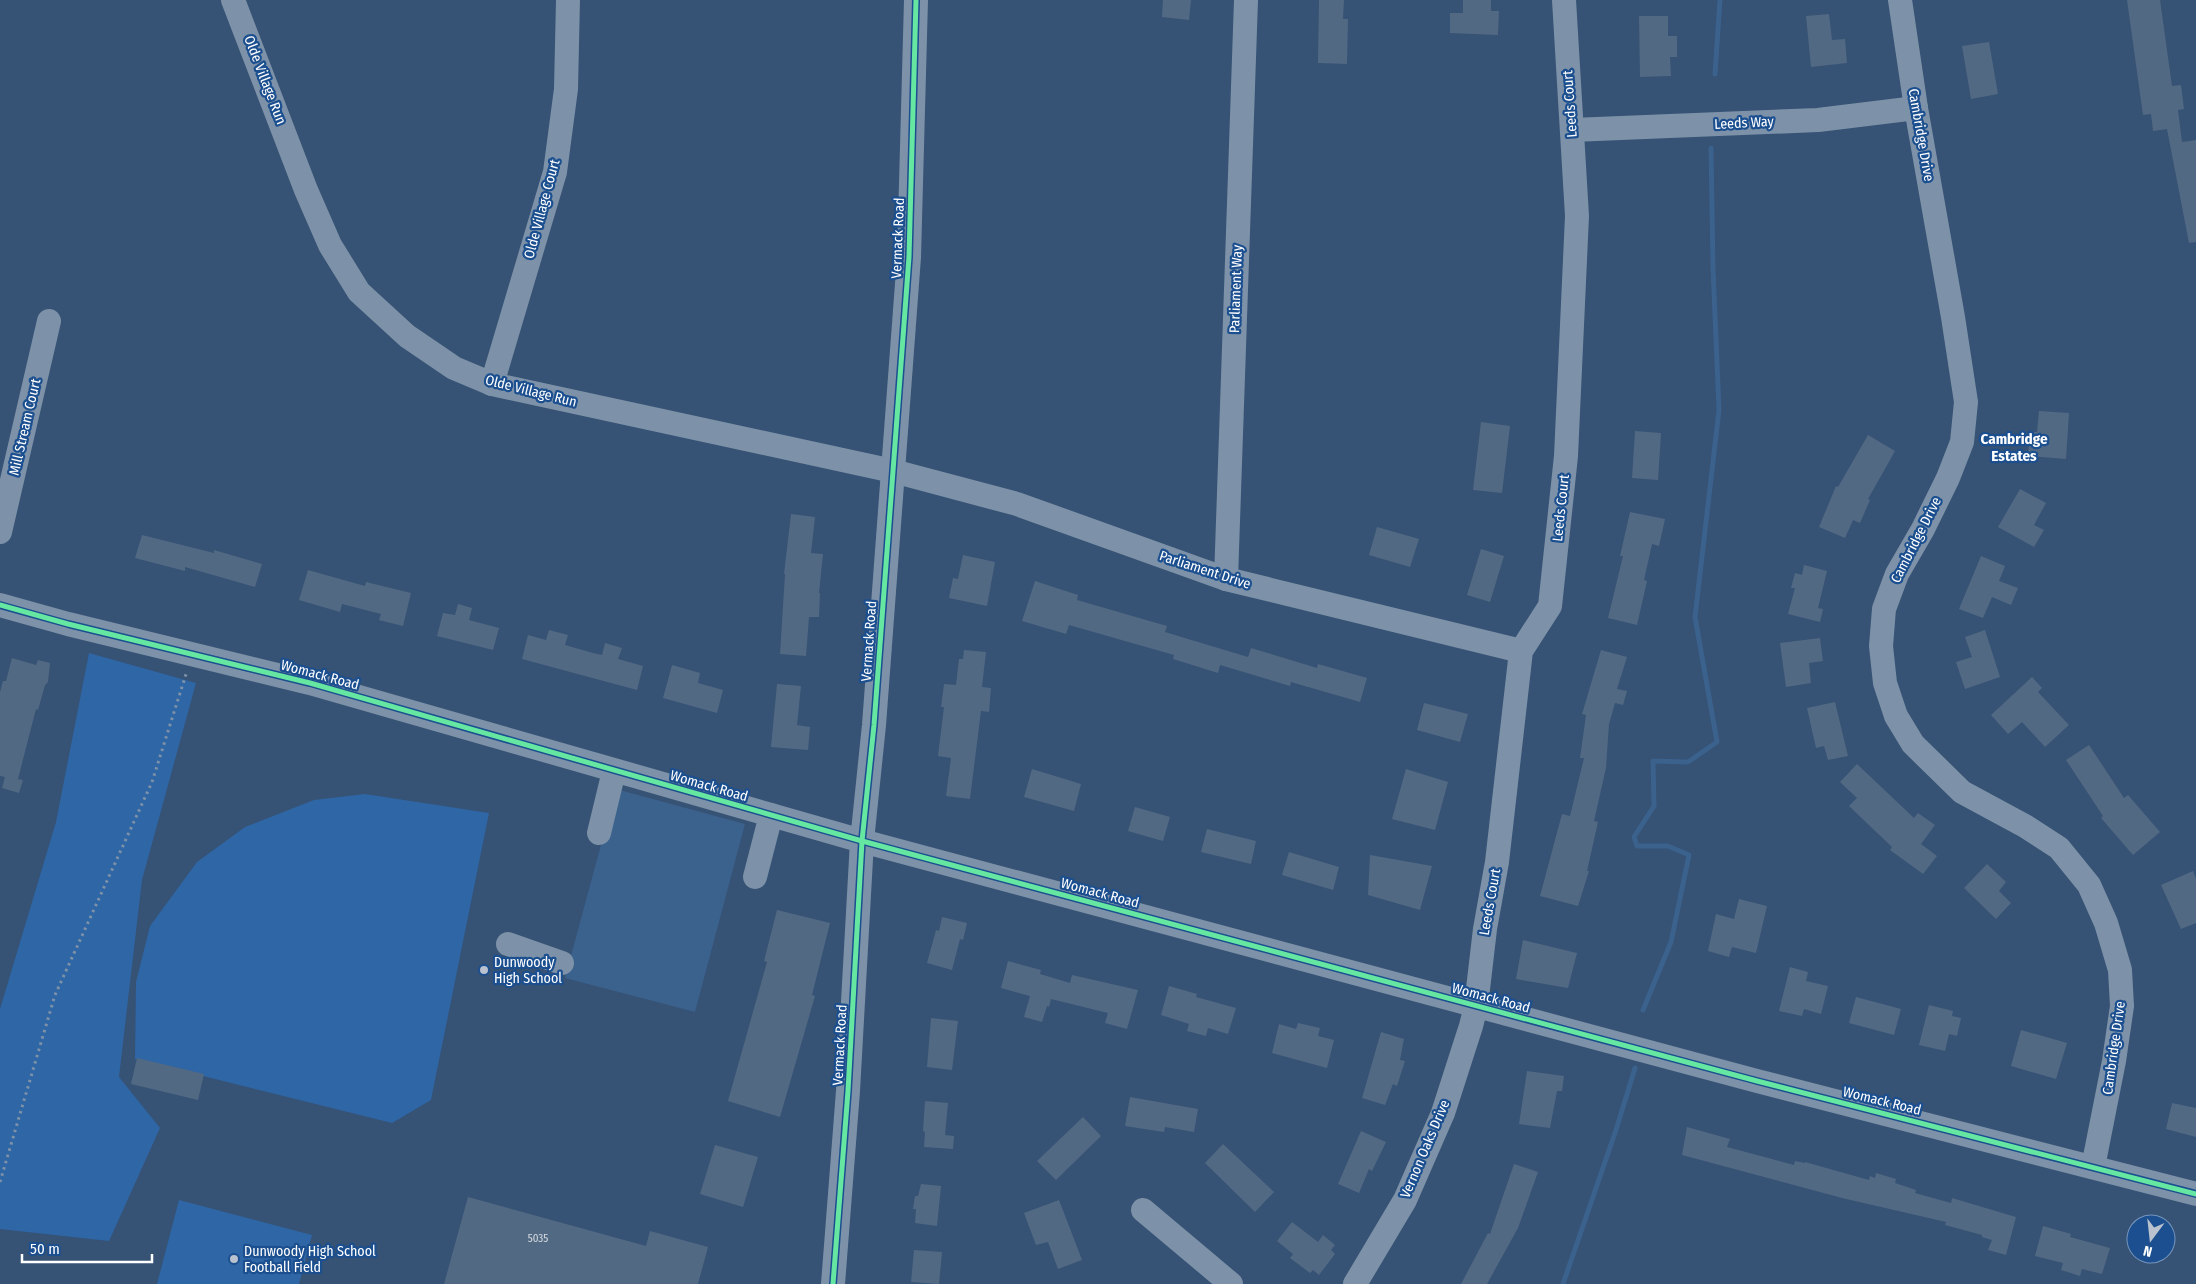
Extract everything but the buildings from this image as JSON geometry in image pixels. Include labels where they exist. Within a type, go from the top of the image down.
[{"type":"street","name":"Olde Village Run","points":[[233,0],[306,190],[330,245],[360,292],[407,336],[454,368],[492,384],[894,471]]},
{"type":"street","name":"Olde Village Court","points":[[492,384],[555,172],[566,89],[568,0]]},
{"type":"street","name":"Vermack Road","points":[[833,1284],[848,1091],[862,841],[874,725],[909,257],[916,0]]},
{"type":"street","name":"Parliament Way","points":[[1226,579],[1246,0]]},
{"type":"street","name":"Leeds Court","points":[[1476,1006],[1485,929],[1497,862],[1521,651],[1550,606],[1566,456],[1577,216],[1564,0]]},
{"type":"street","name":"Cambridge Drive","points":[[1900,0],[1916,108],[1966,402],[1962,442],[1948,478],[1923,529],[1897,574],[1884,609],[1881,646],[1885,683],[1896,716],[1913,744],[1962,792],[2026,826],[2059,848],[2089,885],[2102,916],[2120,970],[2122,1006],[2114,1061],[2093,1167]]},
{"type":"street","name":"Leeds Way","points":[[1572,130],[1818,120],[1916,108]]},
{"type":"street","name":"Mill Stream Court","points":[[0,532],[49,321]]},
{"type":"street","name":"Parliament Drive","points":[[894,471],[1017,504],[1226,579],[1521,651]]},
{"type":"street","name":"Womack Road","points":[[2,608],[310,683],[862,841],[1757,1081],[2196,1194]]},
{"type":"street","points":[[599,833],[614,771]]},
{"type":"street","points":[[755,877],[771,815]]},
{"type":"street","points":[[508,944],[562,963]]},
{"type":"street","name":"Vernon Oaks Drive","points":[[1355,1284],[1405,1200],[1443,1112],[1476,1006]]},
{"type":"street","points":[[1143,1210],[1231,1284]]},
{"type":"path","points":[[0,1182],[55,995],[152,782],[192,654]]},
{"type":"shaded area","points":[[89,653],[196,683],[142,880],[119,1077],[160,1128],[109,1241],[0,1229],[0,1009],[56,822]]},
{"type":"shaded area","points":[[616,789],[745,824],[695,1012],[565,978]]},
{"type":"shaded area","points":[[365,794],[489,813],[431,1100],[392,1123],[135,1059],[136,982],[150,926],[197,862],[245,827],[314,800]]},
{"type":"shaded area","name":"Dunwoody High School Football Field","points":[[179,1200],[312,1235],[299,1284],[157,1284]]},
{"type":"waterway","points":[[1715,74],[1720,0]]},
{"type":"waterway","points":[[1643,1010],[1671,942],[1689,855],[1668,846],[1637,846],[1634,837],[1654,806],[1653,761],[1688,762],[1717,742],[1695,617],[1719,410],[1713,268],[1711,148]]},
{"type":"waterway","points":[[1563,1284],[1616,1130],[1635,1068]]},
{"type":"cycle path","points":[[833,1284],[848,1091],[862,841],[874,725],[909,257],[916,0]]},
{"type":"cycle path","points":[[0,605],[68,624],[310,683],[862,841],[1757,1081],[2196,1194]]},
{"type":"place","name":"Dunwoody High School","points":[[484,970]]},
{"type":"place","name":"Dunwoody High School Football Field","points":[[234,1259]]},
{"type":"district","name":"Cambridge Estates","points":[[2014,448]]}]
